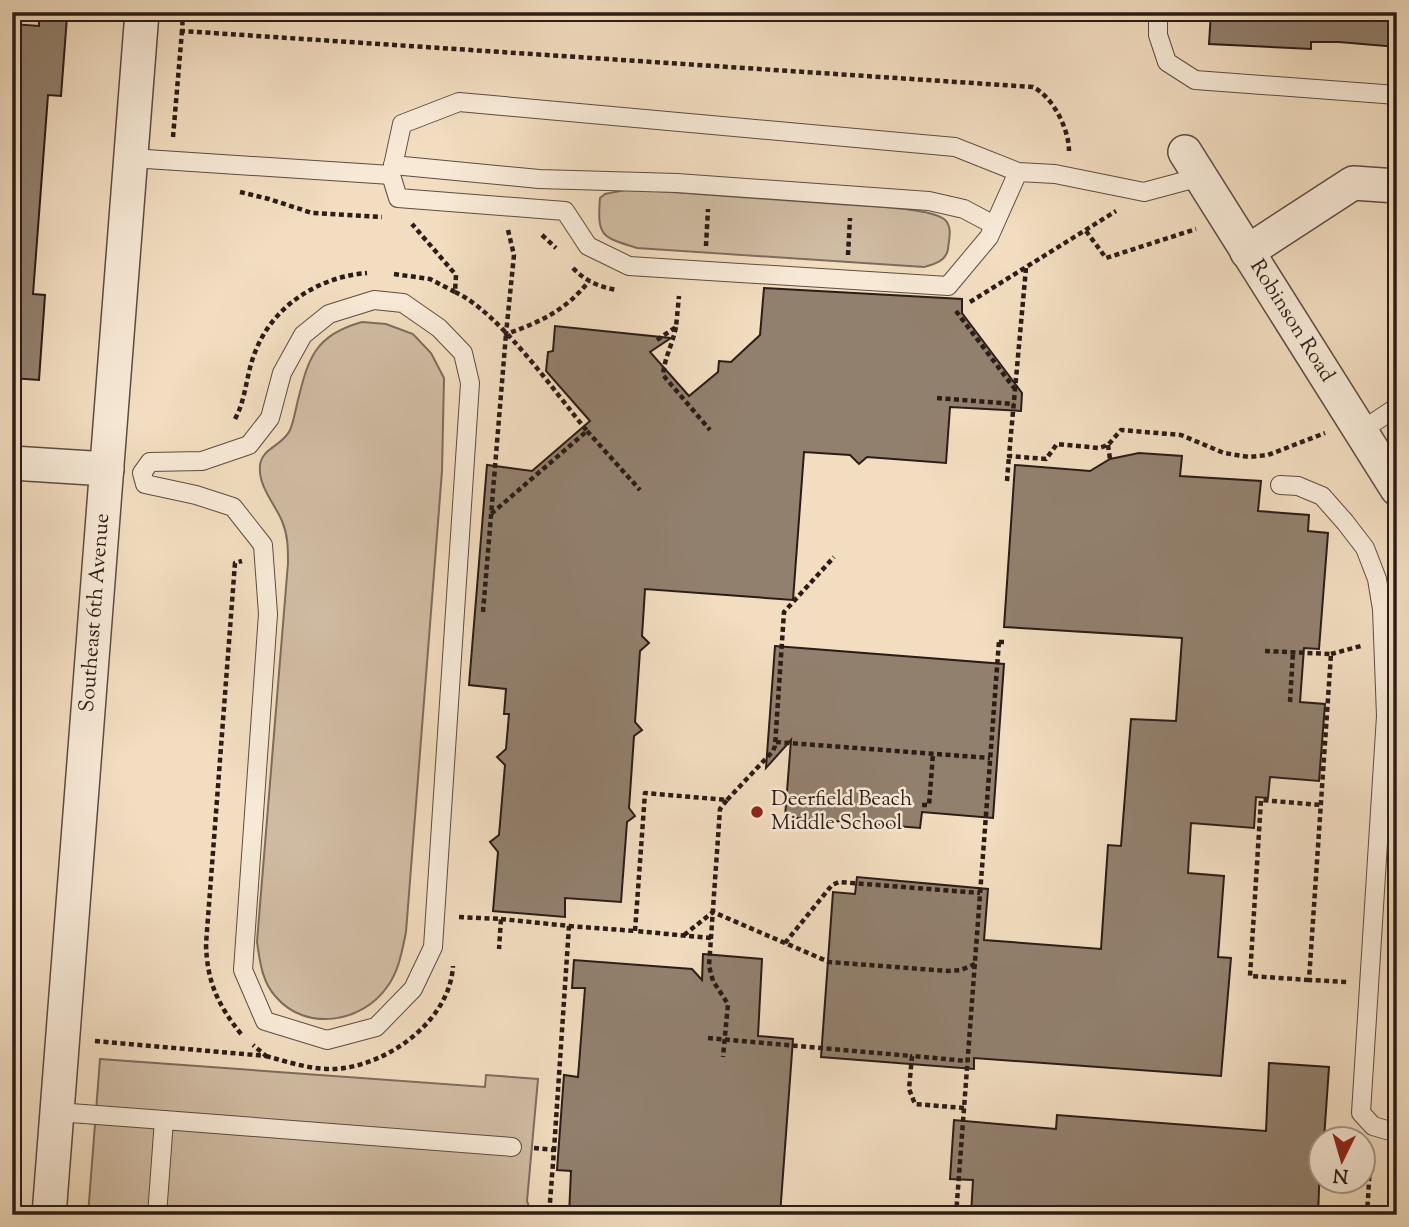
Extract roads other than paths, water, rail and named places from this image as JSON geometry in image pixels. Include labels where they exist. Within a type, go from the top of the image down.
[{"type":"street","name":"Southeast 6th Avenue","points":[[49,1215],[142,12]]},
{"type":"street","name":"Robinson Road","points":[[1193,165],[1397,489]]},
{"type":"street","points":[[1247,252],[1353,183],[1397,186]]},
{"type":"street","points":[[12,463],[107,469]]},
{"type":"lane","points":[[1158,12],[1158,35],[1167,62],[1195,80],[1397,95]]},
{"type":"lane","points":[[1018,172],[989,237],[948,286],[629,266],[588,246],[565,211],[398,198],[392,170],[401,124],[459,102],[955,147],[1018,172],[1068,177],[1144,192],[1193,165]]},
{"type":"lane","points":[[131,158],[677,183],[929,201],[964,209],[994,225]]},
{"type":"lane","points":[[374,300],[403,303],[439,328],[463,353],[470,383],[433,947],[413,989],[376,1027],[327,1040],[265,1021],[243,970],[268,614],[262,545],[233,506],[145,484],[142,473],[150,462],[202,461],[249,445],[270,418],[282,373],[303,335],[329,314],[374,300]]},
{"type":"lane","points":[[1360,431],[1397,407]]},
{"type":"lane","points":[[107,469],[142,473]]},
{"type":"lane","points":[[1280,485],[1298,486],[1322,496],[1345,522],[1365,548],[1397,630]]},
{"type":"lane","points":[[1389,605],[1386,716],[1361,1113],[1373,1126],[1397,1133]]},
{"type":"lane","points":[[57,1112],[512,1147]]},
{"type":"lane","points":[[157,1215],[164,1121]]},
{"type":"place","name":"Deerfield Beach Middle School","points":[[757,812]]}]
